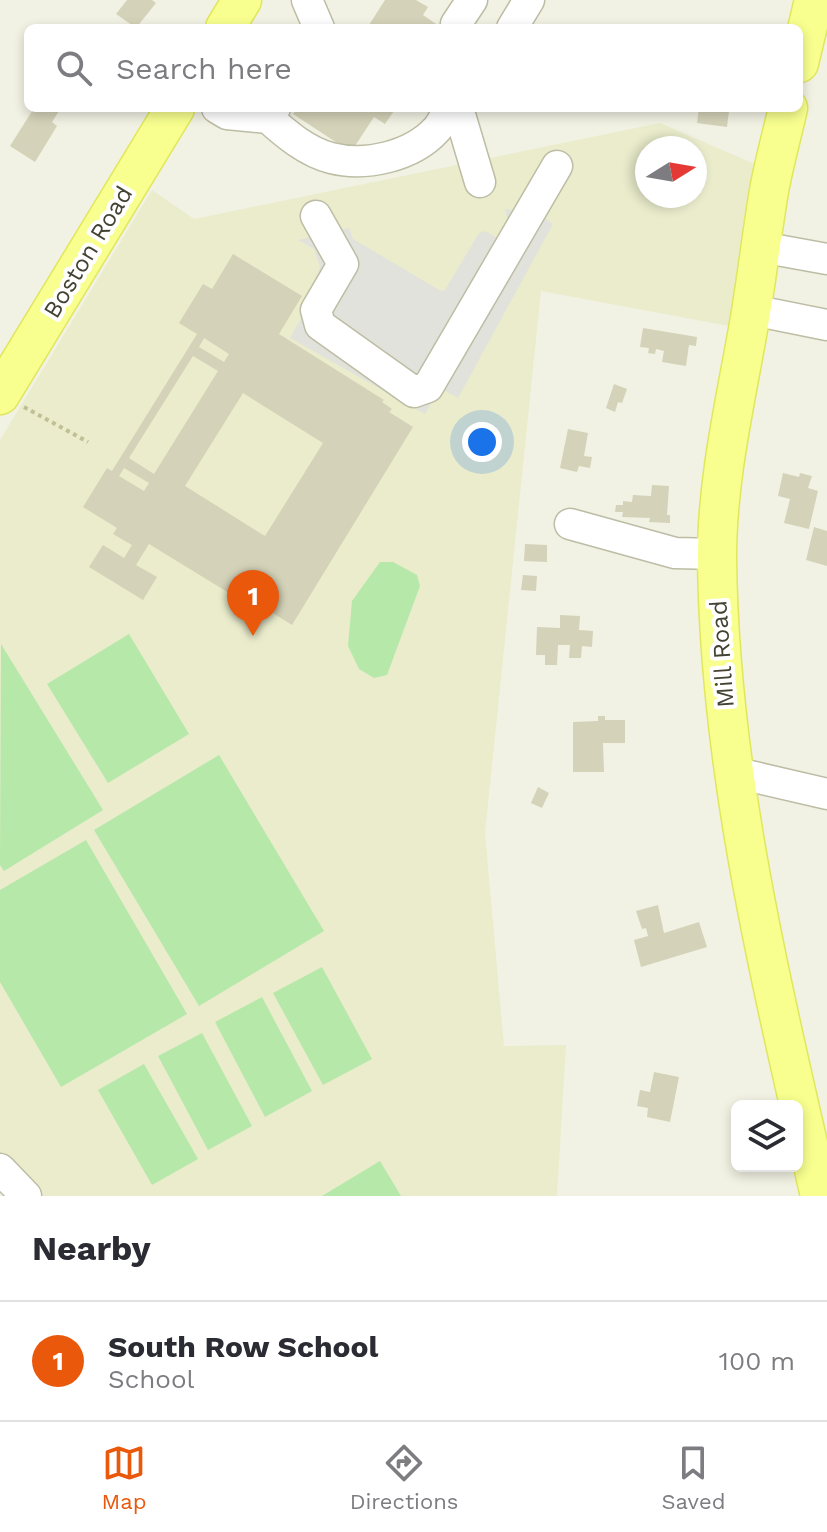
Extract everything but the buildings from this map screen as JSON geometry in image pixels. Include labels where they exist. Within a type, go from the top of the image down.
[{"type":"main road","points":[[227,24],[242,0]]},
{"type":"main road","points":[[803,46],[814,0]]},
{"type":"main road","name":"Boston Road","points":[[0,395],[173,112]]},
{"type":"main road","name":"Mill Road","points":[[787,112],[770,188],[723,469],[717,554],[722,671],[733,772],[745,845],[820,1196]]},
{"type":"street","points":[[307,0],[317,24]]},
{"type":"street","points":[[456,24],[472,0]]},
{"type":"street","points":[[514,24],[529,0]]},
{"type":"street","points":[[224,112],[271,113],[294,140],[330,158],[363,162],[412,149],[438,128],[447,112]]},
{"type":"street","points":[[459,112],[480,182]]},
{"type":"street","points":[[316,216],[343,264],[316,310],[320,325],[414,392],[428,387],[557,166]]},
{"type":"street","points":[[761,247],[827,259]]},
{"type":"street","points":[[752,310],[827,325]]},
{"type":"street","points":[[570,524],[675,553],[717,554]]},
{"type":"street","points":[[733,772],[827,794]]},
{"type":"street","points":[[0,1169],[26,1196]]},
{"type":"path","points":[[0,395],[88,442]]},
{"type":"shaded area","points":[[660,123],[690,136],[635,136],[635,208],[707,208],[707,143],[757,165],[729,326],[541,291],[485,833],[504,1046],[566,1045],[557,1196],[42,1196],[0,1157],[0,440],[152,190],[194,219]]},
{"type":"shaded area","points":[[505,209],[540,215],[553,224],[458,398],[440,388],[425,414],[290,338],[309,304],[306,302],[320,267],[314,249],[298,240],[349,228],[353,239],[441,291],[445,290],[479,233],[485,231],[497,238],[503,233],[508,221]]},
{"type":"green space","points":[[380,562],[393,562],[417,575],[420,586],[387,675],[374,678],[359,669],[348,646],[352,601]]},
{"type":"green space","points":[[129,634],[189,734],[108,783],[47,684]]},
{"type":"green space","points":[[1,644],[103,810],[4,871],[0,865]]},
{"type":"green space","points":[[219,755],[324,931],[199,1006],[94,830]]},
{"type":"green space","points":[[86,840],[187,1014],[61,1087],[0,982],[0,890]]},
{"type":"green space","points":[[322,967],[372,1059],[323,1085],[273,993]]},
{"type":"green space","points":[[262,997],[312,1091],[265,1117],[215,1022]]},
{"type":"green space","points":[[202,1033],[252,1126],[208,1150],[158,1056]]},
{"type":"green space","points":[[144,1064],[198,1159],[152,1185],[98,1090]]},
{"type":"green space","points":[[380,1161],[401,1196],[322,1196]]},
{"type":"place","name":"South Row School","points":[[253,636]]}]
